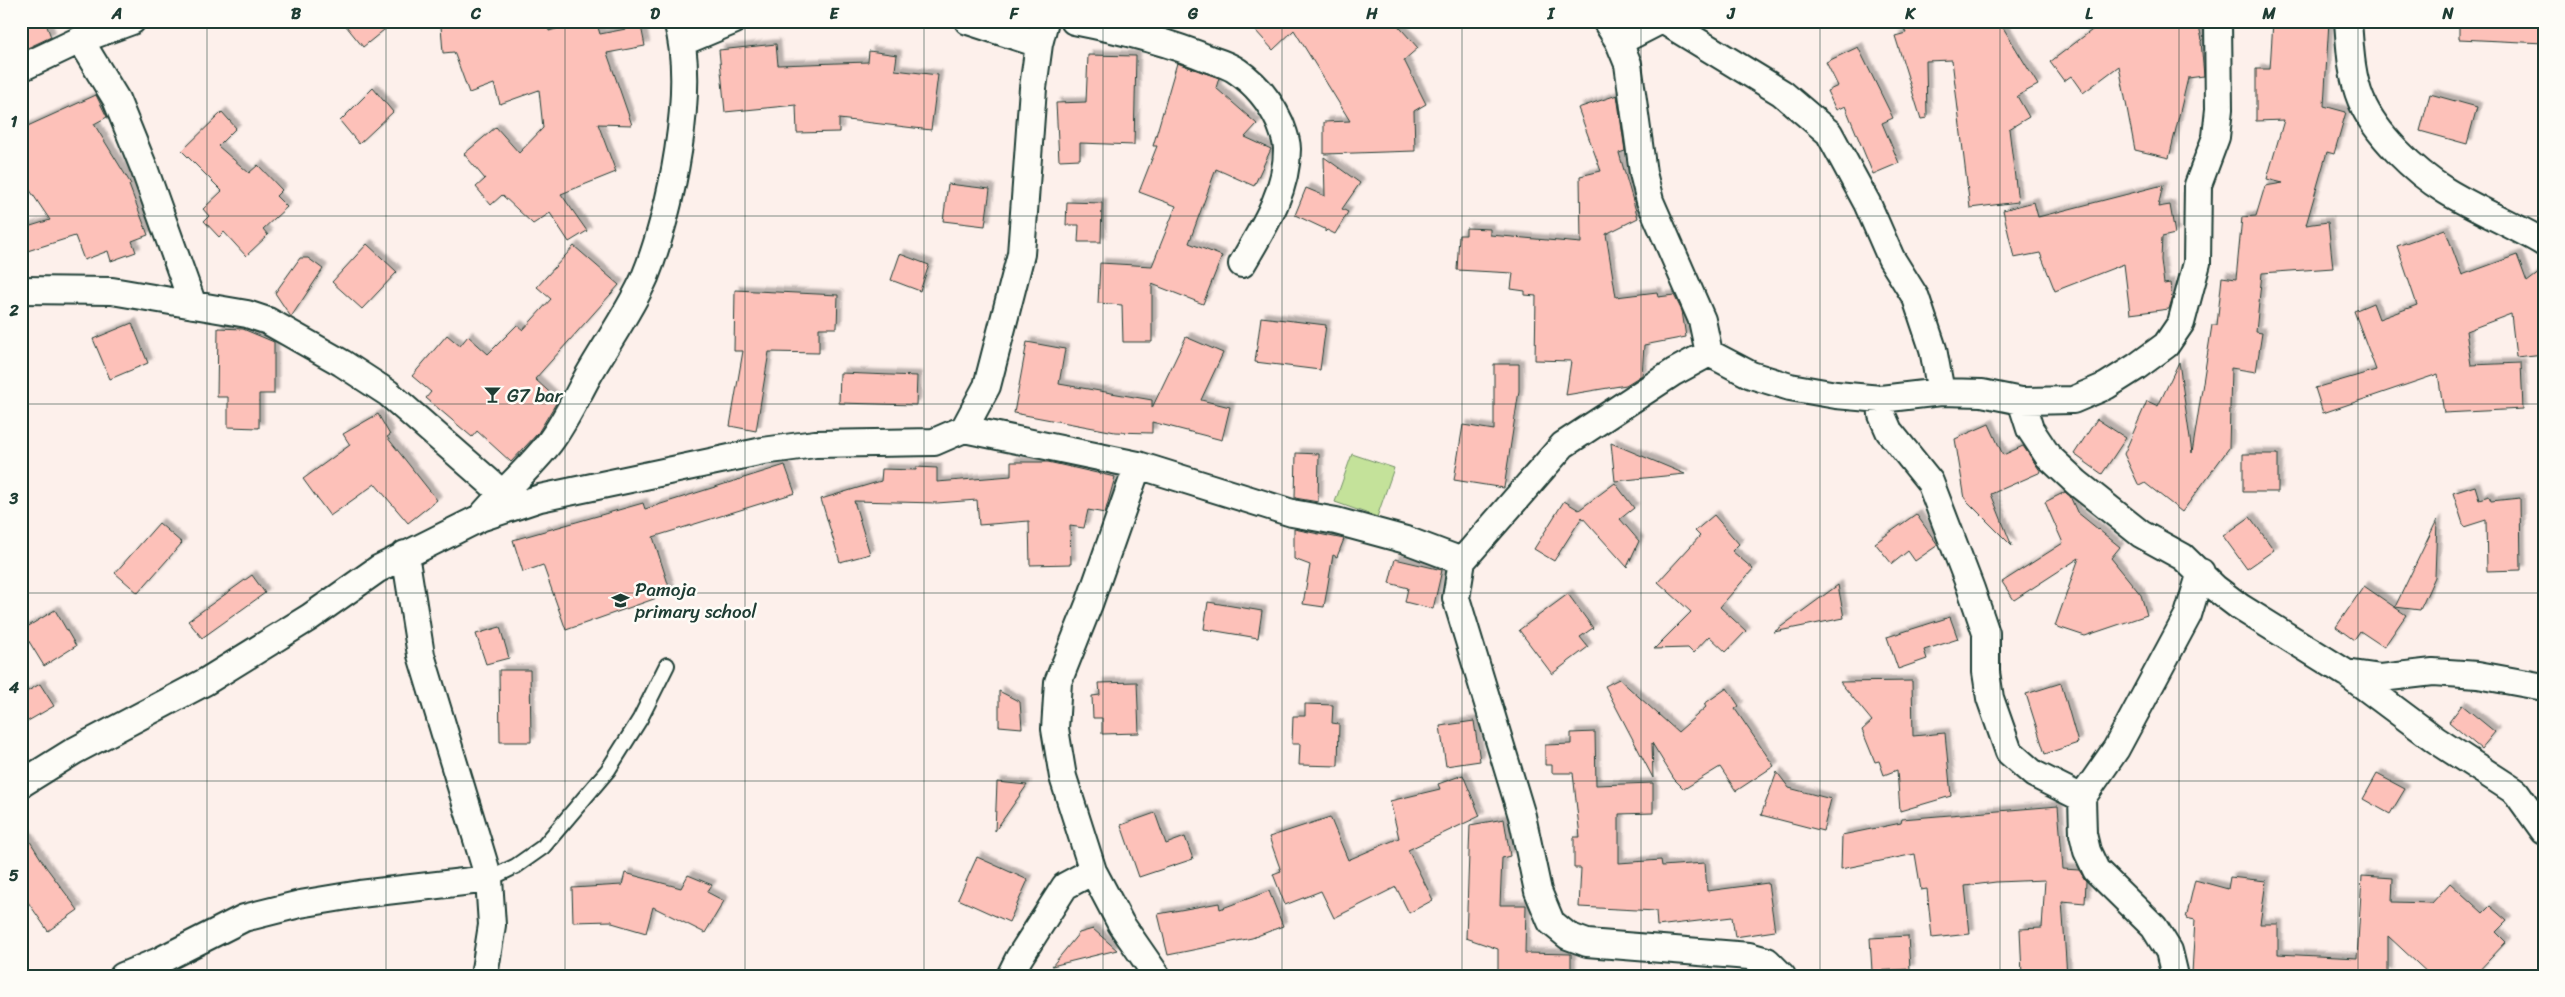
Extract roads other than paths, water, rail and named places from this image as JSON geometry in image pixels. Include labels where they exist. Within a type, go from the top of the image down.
[{"type":"street","points":[[21,68],[80,40],[132,21]]},
{"type":"street","points":[[480,518],[502,493],[526,471],[551,441],[644,278],[665,213],[683,125],[680,32],[733,21]]},
{"type":"street","points":[[964,429],[986,386],[1021,254],[1033,88],[1042,33],[968,21]]},
{"type":"street","points":[[1074,21],[1115,29],[1153,40],[1236,70],[1255,86],[1268,102],[1283,132],[1287,147],[1286,163],[1278,198],[1270,218],[1242,264]]},
{"type":"street","points":[[1660,21],[1612,32],[1628,64],[1643,173],[1650,201],[1702,320],[1709,353]]},
{"type":"street","points":[[1664,21],[1782,93],[1829,132],[1867,203],[1891,258],[1916,298],[1933,349],[1941,392]]},
{"type":"street","points":[[1709,353],[1751,375],[1790,387],[1836,395],[1881,399],[1941,392],[1982,393],[2021,401],[2073,400],[2106,386],[2166,346],[2181,323],[2197,263],[2198,184],[2203,164],[2216,137],[2219,109],[2218,21]]},
{"type":"street","points":[[2348,21],[2356,83],[2362,101],[2379,130],[2406,160],[2446,191],[2512,224],[2544,243]]},
{"type":"street","points":[[80,40],[116,99],[144,168],[193,305]]},
{"type":"street","points":[[21,290],[112,291],[247,314],[268,322],[342,363],[388,394],[502,493]]},
{"type":"street","points":[[1709,353],[1674,372],[1563,445],[1462,561],[1456,598],[1522,816],[1538,892],[1551,922],[1568,936],[1587,943],[1749,956],[1767,961],[1782,976]]},
{"type":"street","points":[[1881,399],[1882,415],[1889,431],[1930,482],[1971,589],[1986,633],[1986,672],[1990,698],[2009,752],[2034,774],[2082,798]]},
{"type":"street","points":[[2021,401],[2030,429],[2055,463],[2141,534],[2183,557],[2201,572],[2215,588],[2240,607],[2346,673],[2436,740],[2516,792],[2544,831]]},
{"type":"street","points":[[21,784],[74,751],[205,682],[310,617],[378,569],[480,518],[540,498],[763,451],[816,444],[934,442],[964,429],[1138,465],[1292,513],[1336,521],[1406,540],[1462,561]]},
{"type":"street","points":[[1138,465],[1089,604],[1058,682],[1055,729],[1062,777],[1093,870],[1121,924],[1157,976]]},
{"type":"street","points":[[405,554],[421,655],[489,879],[492,925],[484,976]]},
{"type":"street","points":[[2175,976],[2169,951],[2154,928],[2096,870],[2087,851],[2083,834],[2082,798],[2116,749],[2188,615],[2201,572]]},
{"type":"street","points":[[2346,673],[2381,678],[2433,672],[2478,675],[2544,686]]},
{"type":"street","points":[[1010,976],[1018,958],[1065,886],[1093,870]]},
{"type":"street","points":[[123,976],[159,961],[244,918],[300,904],[360,894],[489,879]]},
{"type":"lane","points":[[489,879],[516,866],[543,847],[608,770],[640,719],[667,665]]},
{"type":"place","name":"G7 bar","points":[[493,395]]},
{"type":"place","name":"Pamoja primary school","points":[[621,600]]}]
